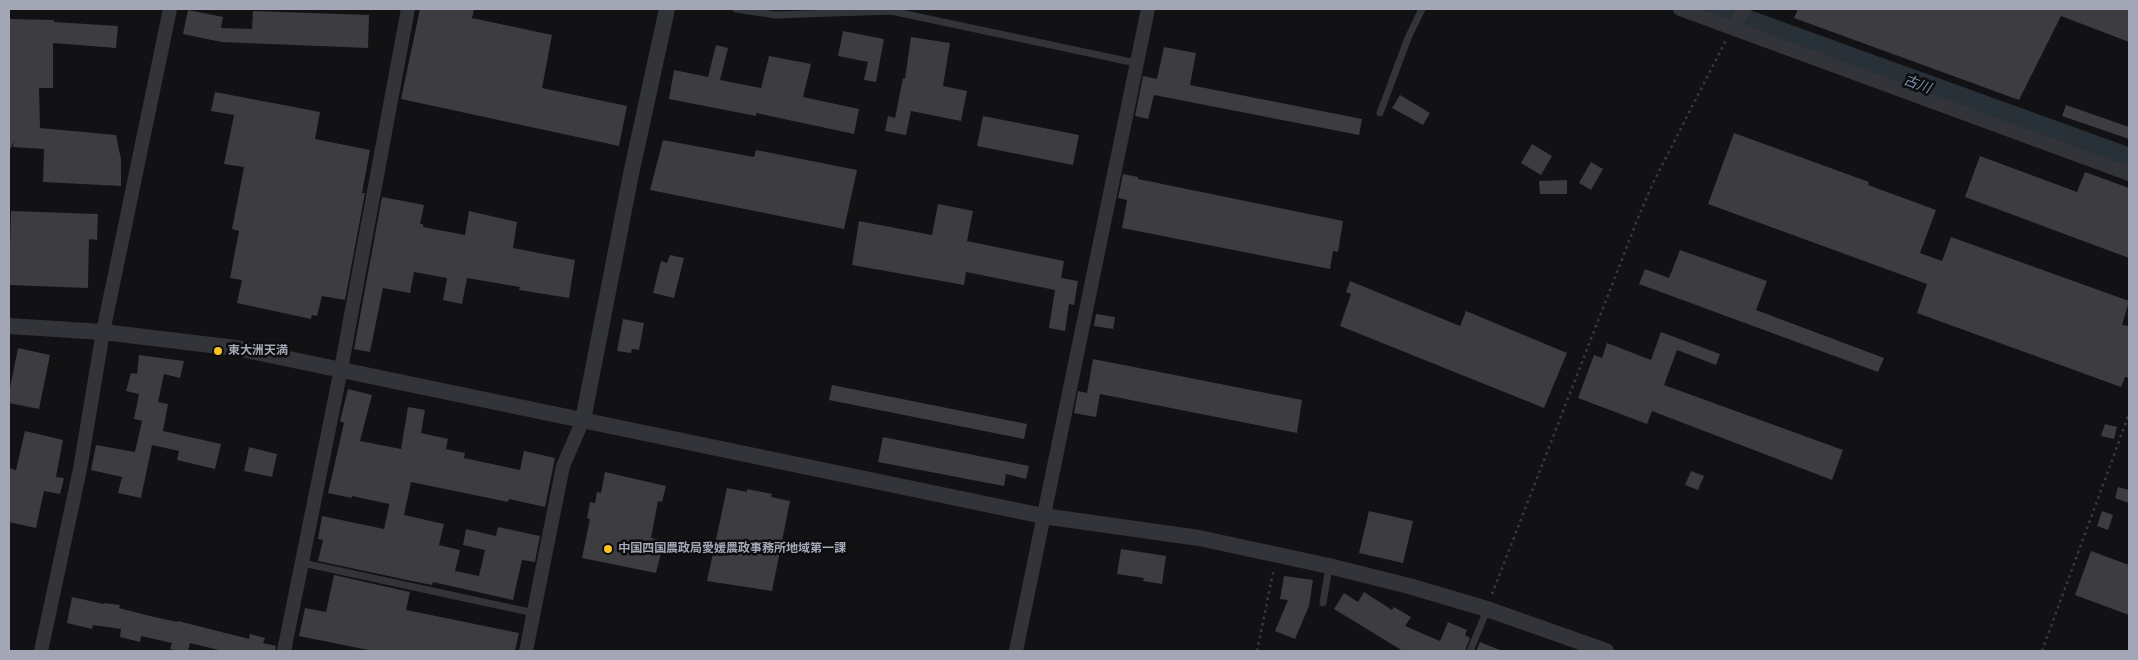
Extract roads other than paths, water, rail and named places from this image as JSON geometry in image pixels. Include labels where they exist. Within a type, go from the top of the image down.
[{"type":"street","points":[[41,651],[80,469],[103,332],[170,9]]},
{"type":"street","points":[[284,651],[341,369],[408,9]]},
{"type":"street","points":[[526,651],[564,466],[583,420],[631,174],[667,9]]},
{"type":"street","points":[[1016,651],[1148,9]]},
{"type":"street","points":[[1680,9],[1734,25],[2129,174]]},
{"type":"street","points":[[1734,25],[1744,9]]},
{"type":"street","points":[[9,326],[103,332],[236,348],[1043,516],[1199,538],[1329,566],[1409,586],[1487,609],[1606,651]]},
{"type":"lane","points":[[736,9],[776,15],[891,11],[1136,63]]},
{"type":"lane","points":[[1380,113],[1408,38],[1422,9]]},
{"type":"lane","points":[[302,563],[534,613]]},
{"type":"lane","points":[[1323,603],[1329,566]]},
{"type":"lane","points":[[1470,651],[1487,609]]},
{"type":"waterway","name":"古川","points":[[1706,9],[2129,162]]},
{"type":"place","name":"東大洲天満","points":[[218,351]]},
{"type":"place","name":"中国四国農政局愛媛農政事務所地域第一課","points":[[608,549]]}]
